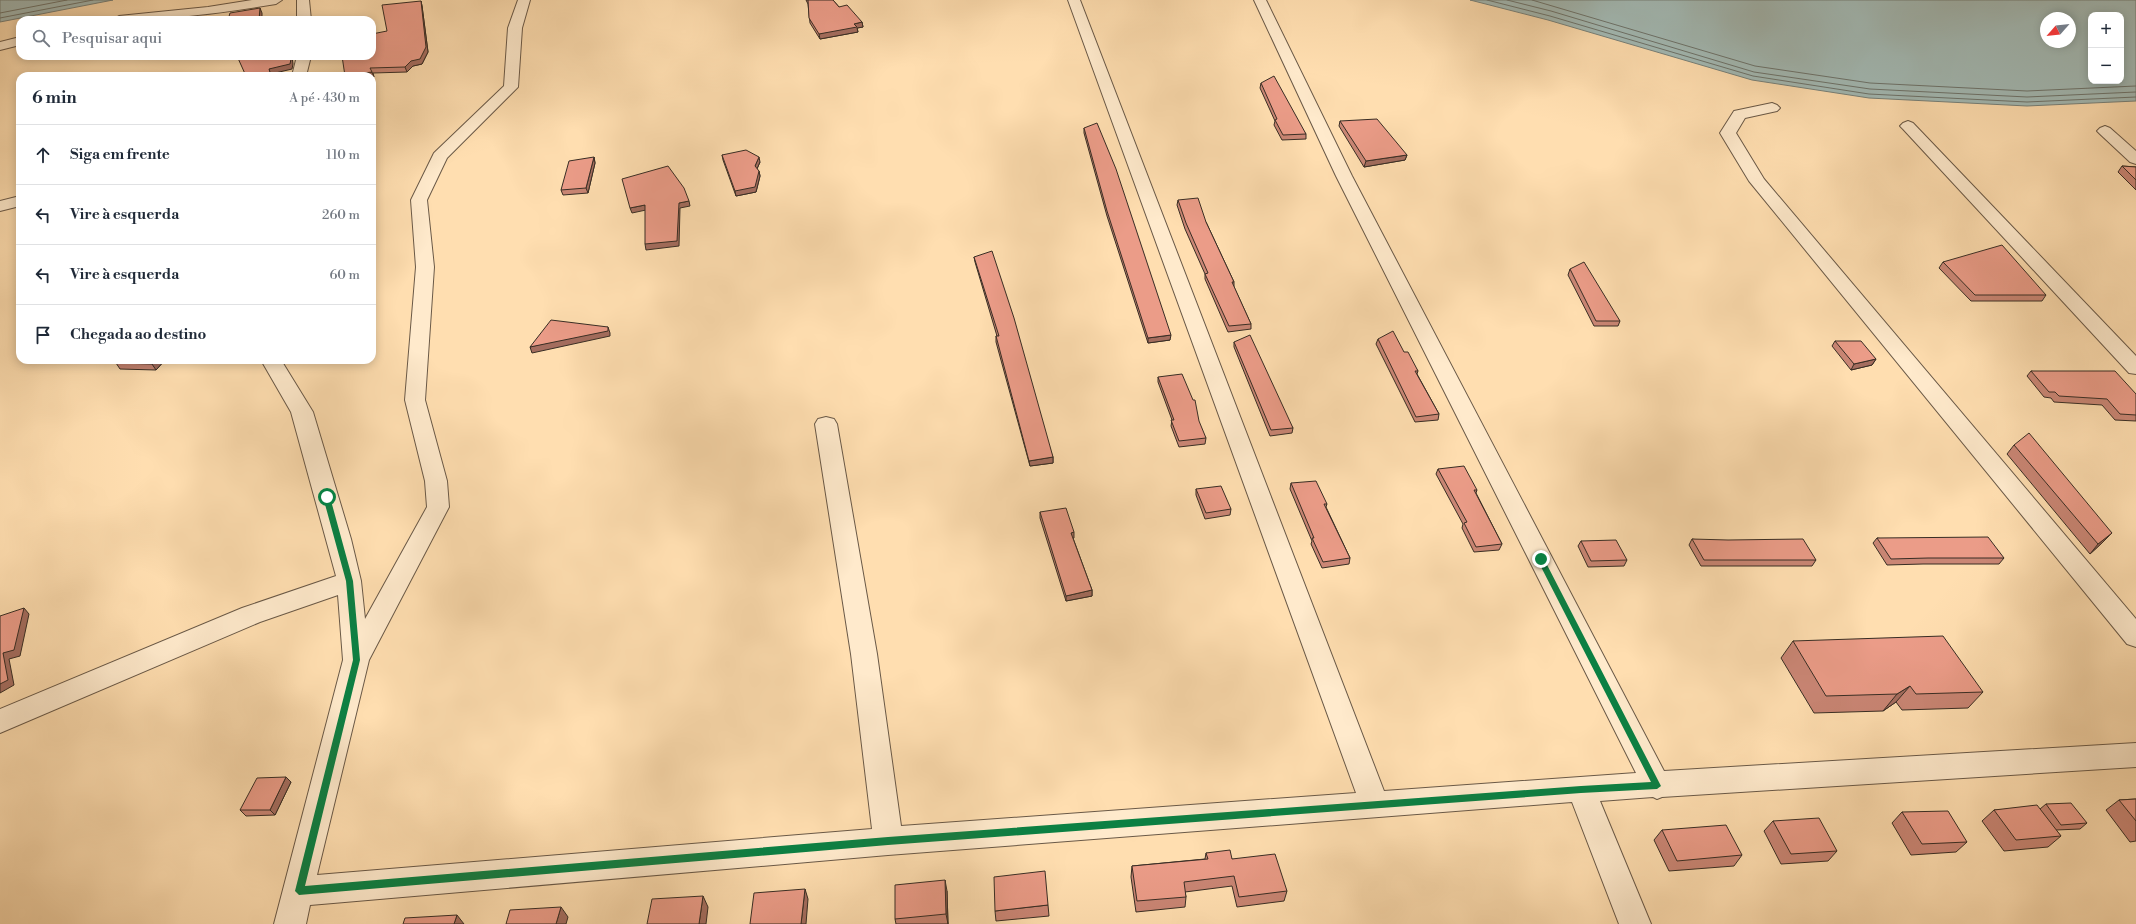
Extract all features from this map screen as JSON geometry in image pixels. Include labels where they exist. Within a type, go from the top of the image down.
[{"type":"lane","points":[[159,16],[208,11],[276,0]]},
{"type":"lane","points":[[303,0],[304,16]]},
{"type":"lane","points":[[290,924],[356,660],[438,507],[436,481],[415,400],[426,267],[420,200],[440,156],[511,87],[515,28],[524,0]]},
{"type":"lane","points":[[1074,0],[1375,805]]},
{"type":"lane","points":[[1260,0],[1344,176],[1657,786]]},
{"type":"lane","points":[[0,46],[16,42]]},
{"type":"lane","points":[[300,72],[303,60]]},
{"type":"lane","points":[[1772,108],[1739,114],[1728,133],[1757,181],[2136,637]]},
{"type":"lane","points":[[1908,126],[2136,368]]},
{"type":"lane","points":[[2106,132],[2136,159]]},
{"type":"lane","points":[[0,206],[16,201]]},
{"type":"lane","points":[[273,364],[302,412],[349,581],[356,660]]},
{"type":"lane","points":[[826,424],[864,654],[888,841]]},
{"type":"lane","points":[[0,721],[251,615],[349,581]]},
{"type":"lane","points":[[299,891],[888,841],[1581,789],[1657,786],[2136,755]]},
{"type":"lane","points":[[1581,789],[1635,924]]},
{"type":"water","points":[[0,0],[113,0],[31,16],[16,16],[16,19],[0,22]]},
{"type":"water","points":[[1470,0],[2136,0],[2136,101],[2027,106],[1869,98],[1752,80],[1548,20]]},
{"type":"building","points":[[808,0],[833,0],[839,7],[847,5],[862,22],[854,24],[857,27],[819,34],[809,18]]},
{"type":"building","points":[[421,1],[426,47],[420,59],[411,61],[405,67],[370,68],[372,72],[344,72],[343,60],[376,60],[376,33],[387,31],[382,5]]},
{"type":"building","points":[[260,8],[259,16],[229,16],[230,13]]},
{"type":"building","points":[[239,60],[291,60],[290,64],[269,69],[270,72],[244,72]]},
{"type":"building","points":[[1274,76],[1306,134],[1283,135],[1275,120],[1277,119],[1261,83]]},
{"type":"building","points":[[1377,119],[1407,155],[1366,161],[1340,121]]},
{"type":"building","points":[[1097,123],[1116,169],[1171,335],[1148,338],[1107,211],[1084,128]]},
{"type":"building","points":[[746,150],[759,157],[755,166],[759,171],[755,187],[735,191],[722,155]]},
{"type":"building","points":[[594,157],[586,188],[561,190],[569,161]]},
{"type":"building","points":[[668,166],[684,188],[689,201],[679,203],[677,241],[645,244],[645,205],[630,208],[622,179]]},
{"type":"building","points":[[2122,166],[2136,167],[2136,180]]},
{"type":"building","points":[[1198,198],[1206,222],[1234,282],[1232,282],[1251,324],[1229,326],[1205,274],[1208,273],[1186,223],[1178,200]]},
{"type":"building","points":[[2002,245],[2046,295],[1975,295],[1943,262]]},
{"type":"building","points":[[992,251],[1014,318],[1053,457],[1029,461],[996,336],[999,336],[974,257]]},
{"type":"building","points":[[1584,262],[1620,321],[1596,321],[1570,269]]},
{"type":"building","points":[[551,320],[608,327],[608,331],[530,347]]},
{"type":"building","points":[[1393,331],[1404,352],[1408,352],[1418,371],[1415,371],[1439,414],[1416,417],[1378,339]]},
{"type":"building","points":[[1250,335],[1293,428],[1271,430],[1234,342]]},
{"type":"building","points":[[1835,341],[1861,341],[1876,359],[1854,364]]},
{"type":"building","points":[[2031,371],[2115,371],[2136,394],[2136,415],[2120,414],[2107,399],[2059,396],[2055,392],[2049,392]]},
{"type":"building","points":[[1182,374],[1193,400],[1195,400],[1199,421],[1206,438],[1179,441],[1171,420],[1174,420],[1158,377]]},
{"type":"building","points":[[2029,433],[2112,533],[2098,544],[2014,445]]},
{"type":"building","points":[[1464,466],[1477,490],[1474,490],[1502,544],[1476,547],[1464,523],[1467,522],[1438,469]]},
{"type":"building","points":[[1316,481],[1327,504],[1324,504],[1350,558],[1323,562],[1312,538],[1314,538],[1291,483]]},
{"type":"building","points":[[1221,486],[1231,509],[1206,513],[1196,489]]},
{"type":"building","points":[[1066,508],[1074,532],[1071,533],[1092,590],[1066,596],[1040,512]]},
{"type":"building","points":[[1988,537],[2004,558],[1891,559],[1877,538]]},
{"type":"building","points":[[1692,539],[1803,539],[1816,560],[1704,560]]},
{"type":"building","points":[[1616,540],[1627,560],[1591,561],[1581,541]]},
{"type":"building","points":[[24,608],[14,650],[3,653],[8,680],[0,684],[0,616]]},
{"type":"building","points":[[1943,636],[1983,692],[1916,694],[1910,686],[1897,694],[1826,696],[1793,641]]},
{"type":"building","points":[[286,777],[270,810],[240,810],[257,778]]},
{"type":"building","points":[[2136,799],[2136,821],[2119,800]]},
{"type":"building","points":[[2071,803],[2087,823],[2061,825],[2046,804]]},
{"type":"building","points":[[2037,805],[2061,836],[2016,840],[1994,810]]},
{"type":"building","points":[[1948,811],[1967,842],[1922,844],[1902,812]]},
{"type":"building","points":[[1819,818],[1837,851],[1791,854],[1773,821]]},
{"type":"building","points":[[1726,825],[1742,855],[1677,861],[1662,830]]},
{"type":"building","points":[[1230,850],[1232,859],[1275,854],[1287,891],[1239,897],[1234,876],[1184,882],[1186,897],[1137,901],[1132,866],[1208,859],[1206,853]]},
{"type":"building","points":[[1045,871],[1048,905],[995,911],[994,877]]},
{"type":"building","points":[[945,880],[946,914],[895,919],[895,885]]},
{"type":"building","points":[[805,889],[801,924],[750,924],[754,893]]},
{"type":"building","points":[[703,896],[699,924],[647,924],[652,899]]},
{"type":"building","points":[[561,907],[556,924],[506,924],[510,910]]},
{"type":"building","points":[[457,915],[454,924],[403,924],[405,918]]},
{"type":"route","points":[[327,497],[349,581],[356,660],[299,891],[888,841],[1581,789],[1657,786],[1541,559]]}]
